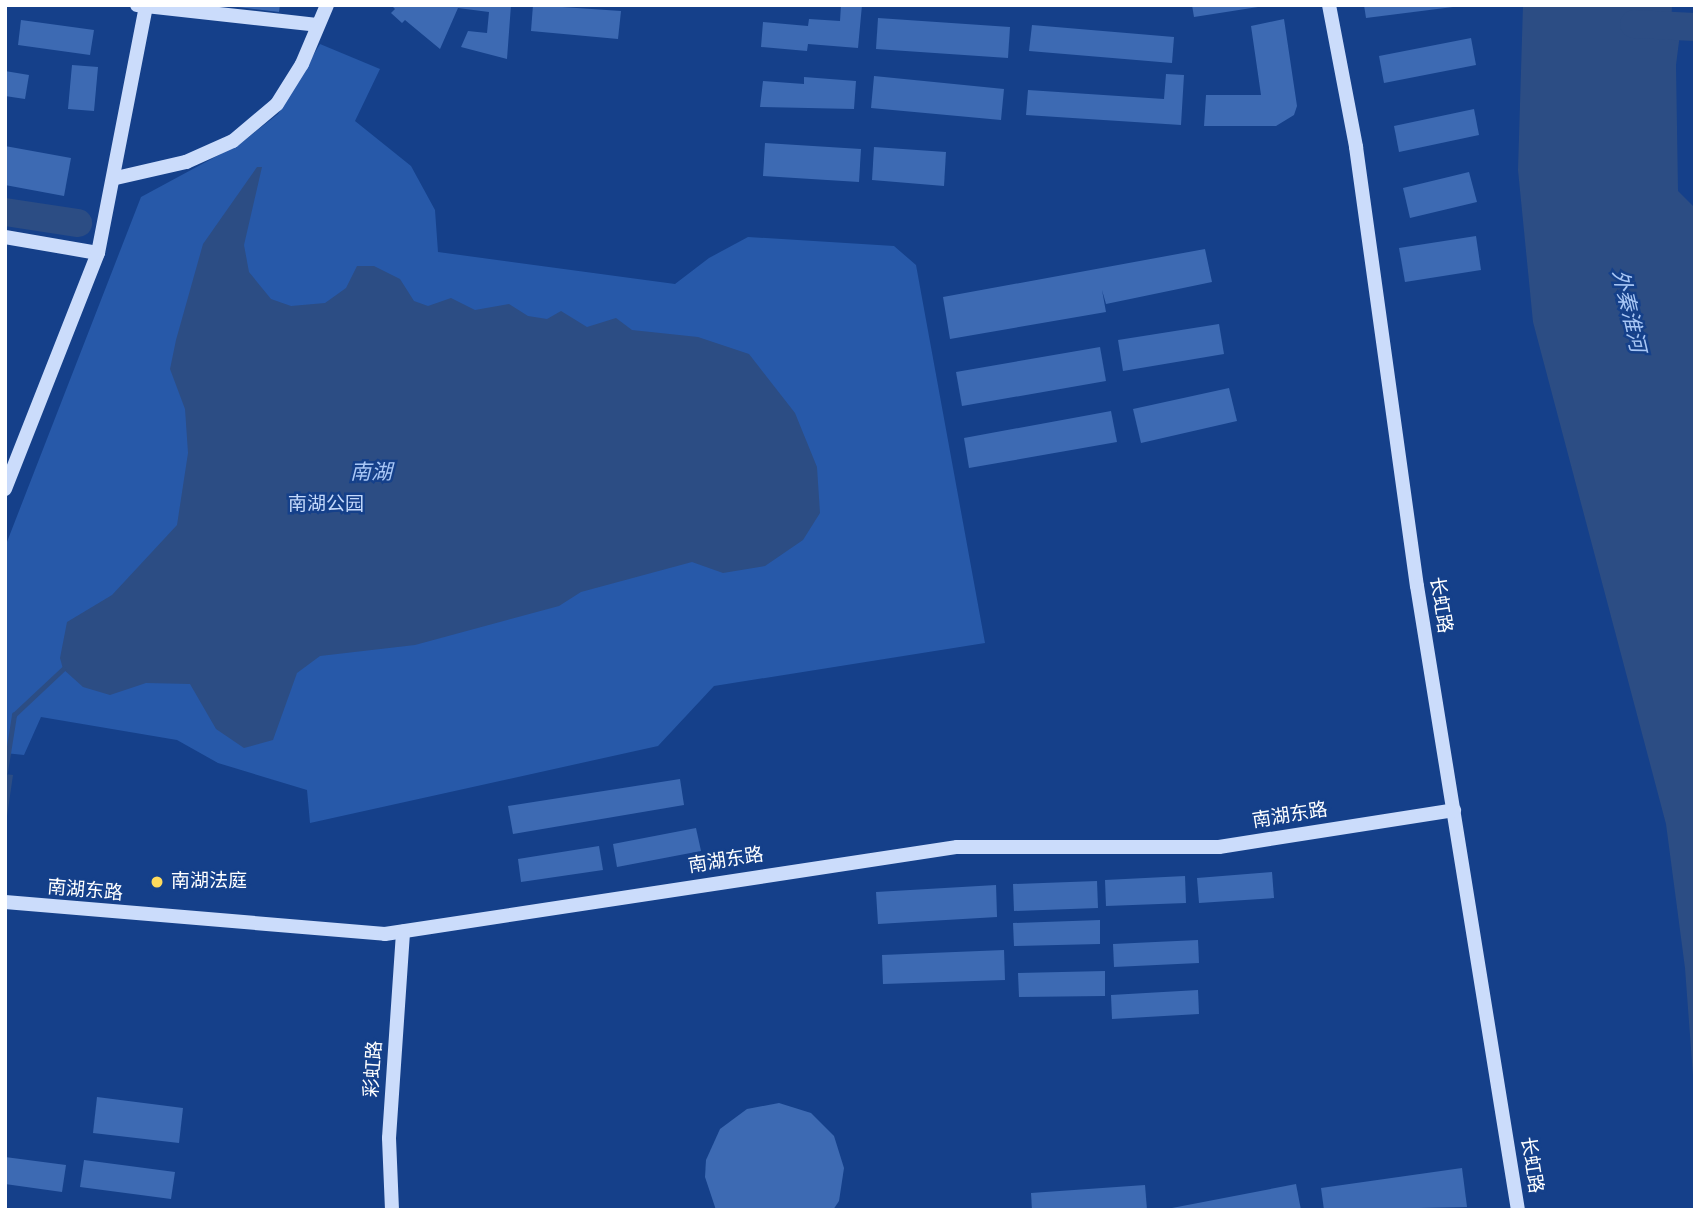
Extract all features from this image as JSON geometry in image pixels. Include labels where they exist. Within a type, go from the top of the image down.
[{"type":"street","points":[[116,178],[186,162],[233,141],[277,104],[302,64],[327,5]]},
{"type":"street","name":"长虹路","points":[[1329,5],[1356,146],[1454,810],[1518,1210]]},
{"type":"street","points":[[5,489],[98,253],[116,178],[141,6],[317,25]]},
{"type":"street","points":[[5,237],[98,253]]},
{"type":"street","name":"南湖东路","points":[[12,903],[371,933],[403,931],[957,847],[1219,847],[1454,810]]},
{"type":"street","name":"彩虹路","points":[[392,1210],[389,1138],[403,931]]},
{"type":"green space","name":"南湖公园","points":[[320,44],[380,69],[355,121],[411,166],[435,210],[438,252],[675,284],[709,258],[748,237],[894,246],[916,265],[985,643],[714,686],[658,746],[310,823],[307,790],[218,763],[177,740],[41,717],[24,755],[5,753],[5,547],[141,197],[241,143],[278,114]]},
{"type":"water","name":"外秦淮河","points":[[1523,5],[1672,5],[1671,28],[1681,26],[1676,65],[1678,191],[1695,208],[1695,1103],[1685,968],[1666,824],[1533,322],[1518,170]]},
{"type":"water","name":"南湖","points":[[257,167],[262,167],[244,245],[249,272],[271,299],[291,306],[325,303],[346,288],[357,266],[374,266],[400,279],[414,301],[428,306],[451,298],[475,310],[509,304],[528,316],[547,319],[561,311],[587,327],[616,318],[632,330],[698,337],[749,354],[795,413],[817,467],[820,513],[803,540],[765,566],[723,573],[692,562],[581,592],[559,606],[415,645],[320,656],[297,673],[273,740],[244,748],[216,729],[190,684],[146,683],[110,695],[83,687],[63,669],[60,658],[67,622],[112,595],[177,525],[188,453],[185,409],[170,369],[176,340],[203,244]]},
{"type":"water","points":[[5,774],[13,775],[5,830]]},
{"type":"building","points":[[222,5],[280,5],[279,12]]},
{"type":"building","points":[[391,5],[511,5],[507,59],[461,47],[468,31],[487,33],[489,12],[458,8],[440,49],[405,20],[402,23],[391,13],[395,9]]},
{"type":"building","points":[[533,5],[621,11],[618,39],[531,31]]},
{"type":"building","points":[[841,5],[862,5],[858,48],[808,44],[807,51],[761,47],[763,22],[808,26],[809,19],[840,21]]},
{"type":"building","points":[[1192,5],[1258,5],[1258,7],[1194,17]]},
{"type":"building","points":[[1364,5],[1452,5],[1453,7],[1366,18]]},
{"type":"building","points":[[878,18],[1010,27],[1008,58],[876,49]]},
{"type":"building","points":[[1284,19],[1297,106],[1294,115],[1276,126],[1204,126],[1206,95],[1261,95],[1251,26]]},
{"type":"building","points":[[21,20],[94,30],[90,55],[18,45]]},
{"type":"building","points":[[1032,25],[1174,37],[1172,63],[1029,51]]},
{"type":"building","points":[[1471,38],[1476,65],[1384,83],[1379,56]]},
{"type":"building","points":[[72,65],[98,67],[94,111],[68,109]]},
{"type":"building","points":[[5,71],[29,75],[25,99],[5,96]]},
{"type":"building","points":[[1166,74],[1184,75],[1181,125],[1026,115],[1028,90],[1164,99]]},
{"type":"building","points":[[874,76],[1004,89],[1001,120],[871,108]]},
{"type":"building","points":[[804,77],[856,81],[854,109],[760,107],[763,81],[804,84]]},
{"type":"building","points":[[1474,109],[1479,135],[1399,152],[1394,126]]},
{"type":"building","points":[[765,143],[861,149],[859,182],[763,176]]},
{"type":"building","points":[[5,146],[71,158],[64,196],[5,185]]},
{"type":"building","points":[[874,147],[946,152],[944,186],[872,180]]},
{"type":"building","points":[[1469,172],[1477,202],[1410,218],[1403,188]]},
{"type":"building","points":[[1476,236],[1481,270],[1405,282],[1399,248]]},
{"type":"building","points":[[1205,249],[1212,282],[1106,304],[1102,290],[1106,312],[950,339],[943,297]]},
{"type":"building","points":[[1219,324],[1224,354],[1123,371],[1118,340]]},
{"type":"building","points":[[1100,347],[1106,381],[962,406],[956,372]]},
{"type":"building","points":[[1229,388],[1237,421],[1141,443],[1133,409]]},
{"type":"building","points":[[1111,411],[1117,442],[969,468],[964,438]]},
{"type":"building","points":[[680,779],[684,805],[513,834],[508,806]]},
{"type":"building","points":[[696,828],[701,851],[617,867],[613,844]]},
{"type":"building","points":[[599,846],[603,870],[521,882],[518,859]]},
{"type":"building","points":[[1272,872],[1274,898],[1199,903],[1197,878]]},
{"type":"building","points":[[1185,876],[1186,903],[1106,906],[1105,880]]},
{"type":"building","points":[[1097,881],[1098,908],[1014,911],[1013,884]]},
{"type":"building","points":[[996,885],[997,917],[878,924],[876,892]]},
{"type":"building","points":[[1100,920],[1100,944],[1014,946],[1013,923]]},
{"type":"building","points":[[1198,940],[1199,963],[1114,967],[1113,944]]},
{"type":"building","points":[[1004,950],[1005,980],[883,984],[882,955]]},
{"type":"building","points":[[1105,971],[1105,996],[1019,997],[1018,973]]},
{"type":"building","points":[[1198,990],[1199,1014],[1112,1019],[1111,995]]},
{"type":"building","points":[[97,1097],[183,1108],[179,1143],[93,1133]]},
{"type":"building","points":[[779,1103],[811,1113],[834,1136],[844,1168],[839,1201],[833,1210],[716,1210],[705,1177],[706,1160],[720,1129],[747,1109]]},
{"type":"building","points":[[5,1157],[66,1165],[62,1192],[5,1184]]},
{"type":"building","points":[[84,1160],[175,1172],[171,1199],[80,1187]]},
{"type":"building","points":[[1462,1168],[1467,1207],[1324,1210],[1321,1188]]},
{"type":"building","points":[[1296,1184],[1301,1210],[1172,1210],[1172,1208]]},
{"type":"building","points":[[1145,1185],[1147,1210],[1032,1210],[1031,1193]]},
{"type":"waterway","points":[[1634,24],[1695,27]]},
{"type":"waterway","points":[[5,212],[78,223]]},
{"type":"waterway","points":[[5,772],[14,715],[63,669]]},
{"type":"place","name":"南湖法庭","points":[[157,882]]}]
